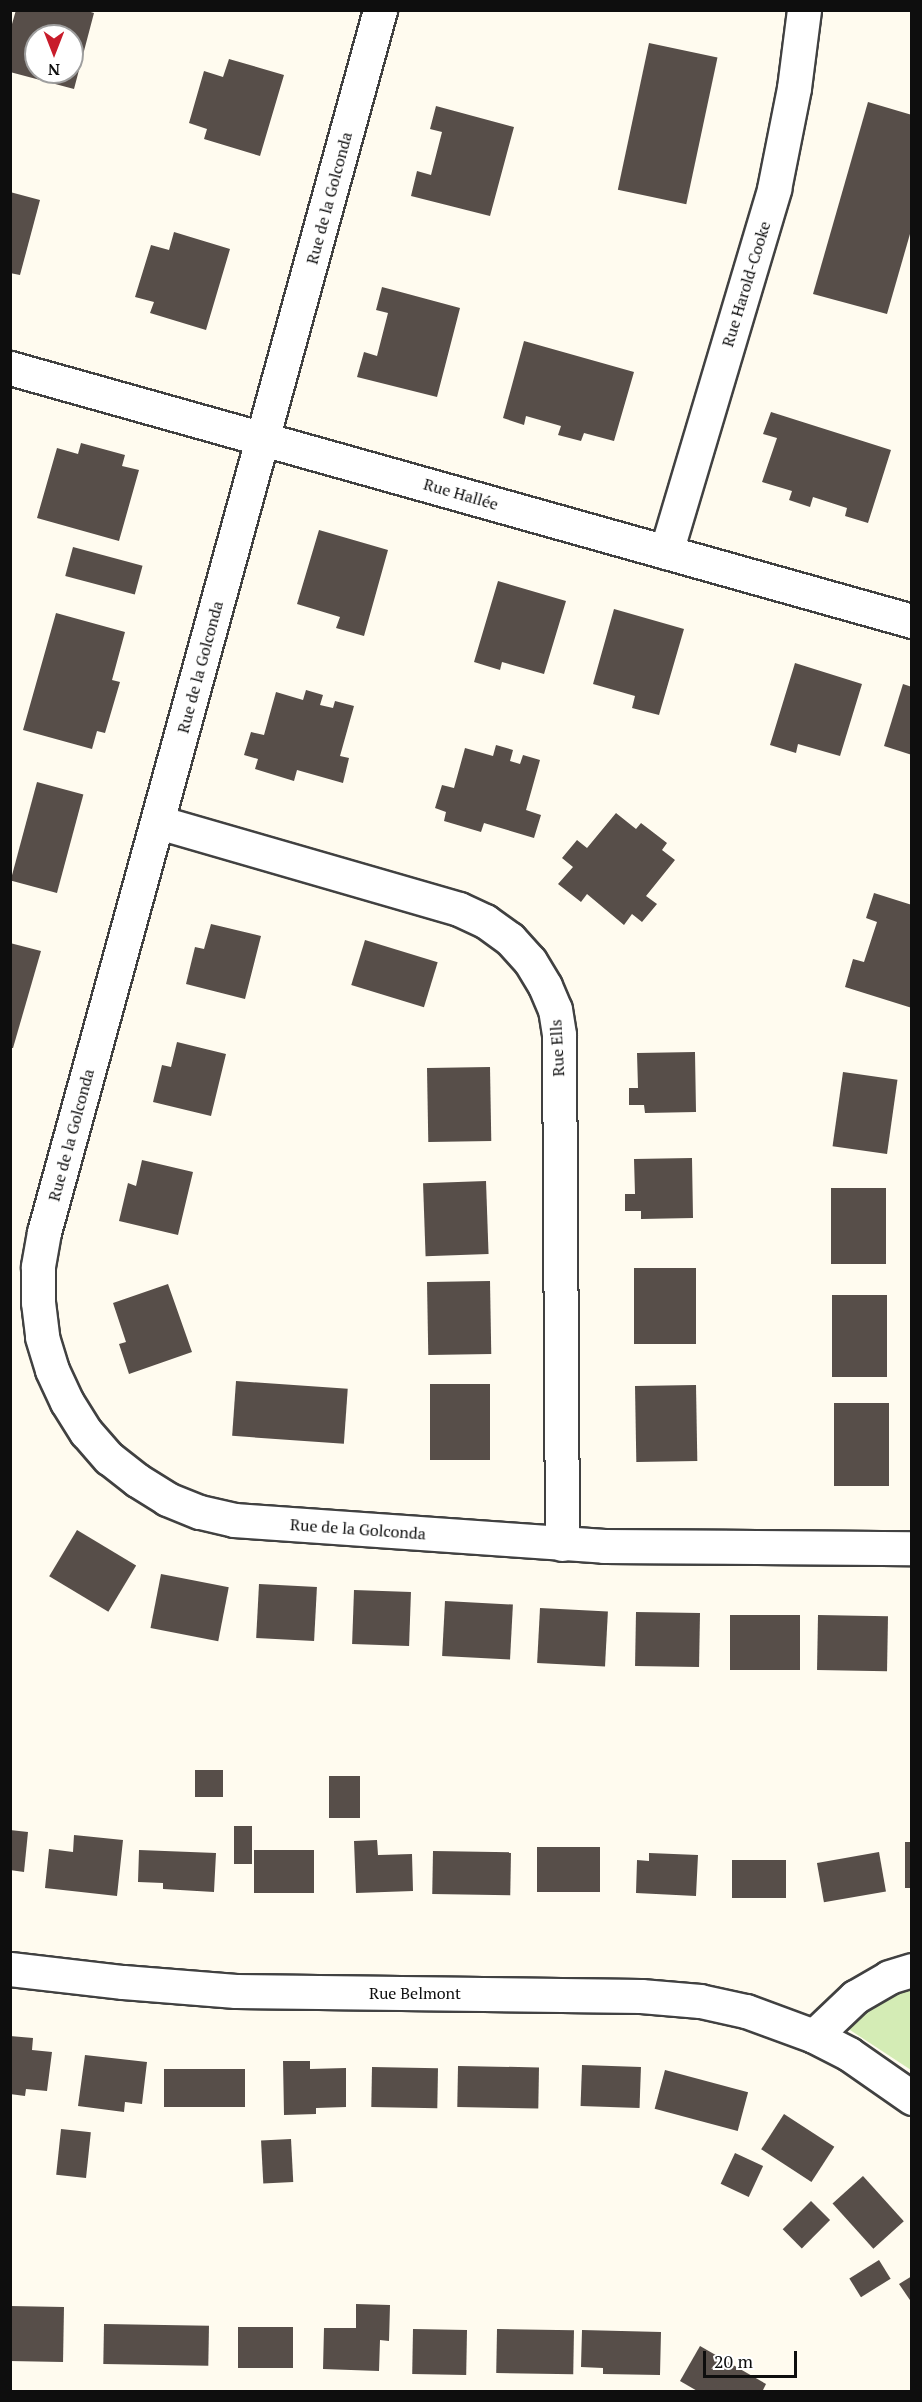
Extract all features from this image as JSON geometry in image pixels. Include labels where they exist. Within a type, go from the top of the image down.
[{"type":"street","name":"Rue de la Golconda","points":[[380,10],[44,1232],[38,1267],[38,1302],[42,1337],[52,1370],[67,1402],[86,1432],[109,1458],[137,1480],[167,1499],[200,1512],[234,1520],[562,1544],[647,1547],[912,1548]]},
{"type":"street","name":"Rue Harold-Cooke","points":[[666,552],[774,189],[794,88],[804,10]]},
{"type":"street","name":"Rue Hallée","points":[[10,368],[912,621]]},
{"type":"street","name":"Rue Ells","points":[[158,822],[459,909],[485,921],[510,939],[530,961],[545,986],[555,1009],[559,1035],[562,1544]]},
{"type":"street","name":"Rue Belmont","points":[[10,1969],[123,1982],[236,1991],[641,1995],[700,2001],[746,2011],[814,2036],[858,2060],[912,2098]]},
{"type":"street","points":[[814,2036],[855,1997],[890,1977],[912,1970]]},
{"type":"green space","points":[[911,1983],[911,2070],[847,2028],[862,2009]]},
{"type":"building","points":[[16,10],[84,10],[94,13],[84,51],[84,24],[24,24],[24,76],[10,72],[10,31]]},
{"type":"building","points":[[649,43],[717,58],[686,204],[618,190]]},
{"type":"building","points":[[229,59],[284,75],[260,156],[204,139],[207,129],[189,123],[204,71],[223,77]]},
{"type":"building","points":[[55,84],[75,84],[74,89]]},
{"type":"building","points":[[868,102],[912,115],[912,227],[887,314],[813,294]]},
{"type":"building","points":[[436,106],[514,127],[490,216],[411,196],[417,171],[431,175],[442,132],[430,129]]},
{"type":"building","points":[[10,192],[40,200],[20,275],[10,273]]},
{"type":"building","points":[[174,232],[230,249],[206,330],[150,313],[154,302],[135,297],[151,245],[169,250]]},
{"type":"building","points":[[382,287],[460,308],[437,397],[357,377],[364,352],[377,356],[388,313],[376,310]]},
{"type":"building","points":[[524,341],[634,372],[614,441],[584,433],[581,441],[558,435],[561,426],[526,416],[524,425],[503,418]]},
{"type":"building","points":[[771,412],[891,450],[868,523],[845,516],[847,508],[813,497],[810,507],[789,500],[792,491],[762,482],[777,438],[763,434]]},
{"type":"building","points":[[81,443],[125,455],[122,466],[139,470],[119,541],[37,518],[57,448],[78,454]]},
{"type":"building","points":[[319,530],[388,550],[364,636],[336,628],[340,617],[297,604]]},
{"type":"building","points":[[73,547],[143,566],[135,595],[65,576]]},
{"type":"building","points":[[498,581],[566,601],[544,674],[502,662],[500,670],[474,662]]},
{"type":"building","points":[[614,609],[684,629],[659,715],[632,708],[635,696],[593,684]]},
{"type":"building","points":[[56,613],[125,632],[112,680],[120,682],[105,733],[97,731],[92,749],[23,730]]},
{"type":"building","points":[[795,663],[862,684],[840,756],[798,744],[796,753],[770,745]]},
{"type":"building","points":[[903,684],[912,687],[912,755],[884,746]]},
{"type":"building","points":[[306,690],[323,695],[320,705],[333,708],[335,701],[354,706],[340,756],[349,758],[343,783],[297,770],[294,781],[255,769],[258,759],[244,755],[251,732],[264,735],[276,692],[303,700]]},
{"type":"building","points":[[496,745],[513,750],[510,761],[520,764],[523,755],[540,760],[526,810],[541,815],[534,838],[484,823],[481,832],[444,821],[446,812],[435,808],[442,785],[454,788],[465,748],[493,756]]},
{"type":"building","points":[[37,782],[83,794],[57,893],[11,881]]},
{"type":"building","points":[[616,813],[636,829],[641,823],[667,843],[662,850],[675,860],[646,896],[657,904],[642,922],[632,914],[624,925],[587,894],[581,902],[558,884],[573,867],[562,858],[577,840],[587,848]]},
{"type":"building","points":[[874,893],[912,905],[912,1008],[845,987],[853,959],[864,962],[877,922],[866,918]]},
{"type":"building","points":[[211,924],[261,936],[245,999],[186,984],[195,947],[204,949]]},
{"type":"building","points":[[365,940],[438,962],[424,1007],[351,985]]},
{"type":"building","points":[[10,943],[41,951],[13,1048],[10,1048]]},
{"type":"building","points":[[177,1042],[226,1054],[211,1116],[153,1102],[162,1065],[171,1067]]},
{"type":"building","points":[[695,1052],[696,1112],[645,1113],[644,1105],[629,1105],[629,1088],[638,1088],[637,1053]]},
{"type":"building","points":[[490,1067],[491,1141],[428,1142],[427,1068]]},
{"type":"building","points":[[843,1072],[897,1080],[887,1154],[833,1146]]},
{"type":"building","points":[[692,1158],[693,1218],[641,1219],[641,1211],[625,1211],[625,1194],[635,1194],[634,1159]]},
{"type":"building","points":[[142,1160],[193,1172],[178,1235],[119,1221],[128,1183],[136,1186]]},
{"type":"building","points":[[486,1181],[489,1254],[426,1256],[423,1183]]},
{"type":"building","points":[[831,1188],[886,1188],[886,1264],[831,1264]]},
{"type":"building","points":[[634,1268],[696,1268],[696,1344],[634,1344]]},
{"type":"building","points":[[490,1281],[491,1354],[428,1355],[427,1282]]},
{"type":"building","points":[[168,1284],[192,1352],[129,1374],[119,1344],[126,1342],[113,1303]]},
{"type":"building","points":[[832,1295],[887,1295],[887,1377],[832,1377]]},
{"type":"building","points":[[236,1381],[348,1389],[344,1444],[232,1436]]},
{"type":"building","points":[[430,1384],[490,1384],[490,1460],[430,1460]]},
{"type":"building","points":[[696,1385],[697,1461],[636,1462],[635,1386]]},
{"type":"building","points":[[834,1403],[889,1403],[889,1486],[834,1486]]},
{"type":"building","points":[[77,1530],[136,1566],[108,1612],[49,1576]]},
{"type":"building","points":[[161,1574],[229,1587],[218,1641],[151,1628]]},
{"type":"building","points":[[259,1584],[317,1587],[314,1641],[256,1638]]},
{"type":"building","points":[[354,1590],[411,1592],[409,1646],[352,1644]]},
{"type":"building","points":[[445,1601],[513,1605],[510,1659],[442,1656]]},
{"type":"building","points":[[540,1608],[608,1612],[605,1666],[537,1663]]},
{"type":"building","points":[[636,1612],[700,1613],[699,1667],[635,1666]]},
{"type":"building","points":[[730,1615],[800,1615],[800,1670],[730,1670]]},
{"type":"building","points":[[818,1615],[888,1616],[887,1671],[817,1670]]},
{"type":"building","points":[[195,1770],[223,1770],[223,1797],[195,1797]]},
{"type":"building","points":[[329,1776],[360,1776],[360,1818],[329,1818]]},
{"type":"building","points":[[234,1826],[252,1826],[252,1864],[234,1864]]},
{"type":"building","points":[[10,1830],[28,1832],[24,1872],[10,1870]]},
{"type":"building","points":[[74,1835],[123,1840],[117,1896],[45,1888],[49,1849],[73,1852]]},
{"type":"building","points":[[377,1840],[378,1855],[412,1854],[413,1891],[356,1893],[354,1841]]},
{"type":"building","points":[[905,1842],[912,1842],[912,1888],[905,1888]]},
{"type":"building","points":[[537,1847],[600,1847],[600,1892],[537,1892]]},
{"type":"building","points":[[139,1850],[216,1853],[214,1892],[163,1889],[163,1883],[138,1882]]},
{"type":"building","points":[[254,1850],[314,1850],[314,1893],[254,1893]]},
{"type":"building","points":[[433,1851],[511,1852],[510,1895],[432,1894]]},
{"type":"building","points":[[879,1852],[886,1891],[824,1902],[817,1863]]},
{"type":"building","points":[[649,1853],[698,1855],[696,1896],[636,1893],[637,1860],[649,1861]]},
{"type":"building","points":[[732,1860],[786,1860],[786,1898],[732,1898]]},
{"type":"building","points":[[10,2036],[33,2038],[32,2050],[52,2052],[47,2091],[26,2089],[25,2096],[10,2094]]},
{"type":"building","points":[[85,2055],[147,2062],[142,2104],[125,2102],[124,2112],[78,2106]]},
{"type":"building","points":[[283,2061],[310,2061],[310,2069],[346,2068],[346,2107],[316,2108],[316,2114],[284,2115]]},
{"type":"building","points":[[582,2065],[641,2067],[640,2108],[581,2106]]},
{"type":"building","points":[[458,2066],[539,2067],[538,2108],[457,2107]]},
{"type":"building","points":[[372,2067],[438,2068],[437,2108],[371,2107]]},
{"type":"building","points":[[164,2069],[245,2069],[245,2107],[164,2107]]},
{"type":"building","points":[[665,2070],[748,2092],[738,2131],[655,2109]]},
{"type":"building","points":[[784,2114],[834,2147],[811,2182],[761,2149]]},
{"type":"building","points":[[61,2129],[91,2132],[86,2178],[56,2175]]},
{"type":"building","points":[[291,2139],[293,2182],[263,2184],[261,2141]]},
{"type":"building","points":[[735,2153],[763,2166],[749,2197],[721,2184]]},
{"type":"building","points":[[863,2176],[904,2221],[873,2249],[833,2203]]},
{"type":"building","points":[[811,2201],[830,2220],[802,2248],[783,2229]]},
{"type":"building","points":[[879,2260],[891,2279],[861,2297],[849,2279]]},
{"type":"building","points":[[912,2276],[912,2303],[899,2284]]},
{"type":"building","points":[[356,2304],[390,2305],[389,2341],[380,2340],[379,2371],[323,2369],[324,2328],[356,2328]]},
{"type":"building","points":[[10,2306],[64,2307],[63,2362],[10,2361]]},
{"type":"building","points":[[104,2324],[209,2326],[208,2366],[103,2364]]},
{"type":"building","points":[[238,2327],[293,2327],[293,2368],[238,2368]]},
{"type":"building","points":[[413,2329],[467,2330],[466,2375],[412,2374]]},
{"type":"building","points":[[497,2329],[574,2330],[573,2374],[496,2373]]},
{"type":"building","points":[[582,2330],[661,2332],[660,2375],[603,2374],[603,2368],[581,2367]]},
{"type":"building","points":[[700,2346],[766,2384],[762,2392],[699,2392],[680,2381]]}]
